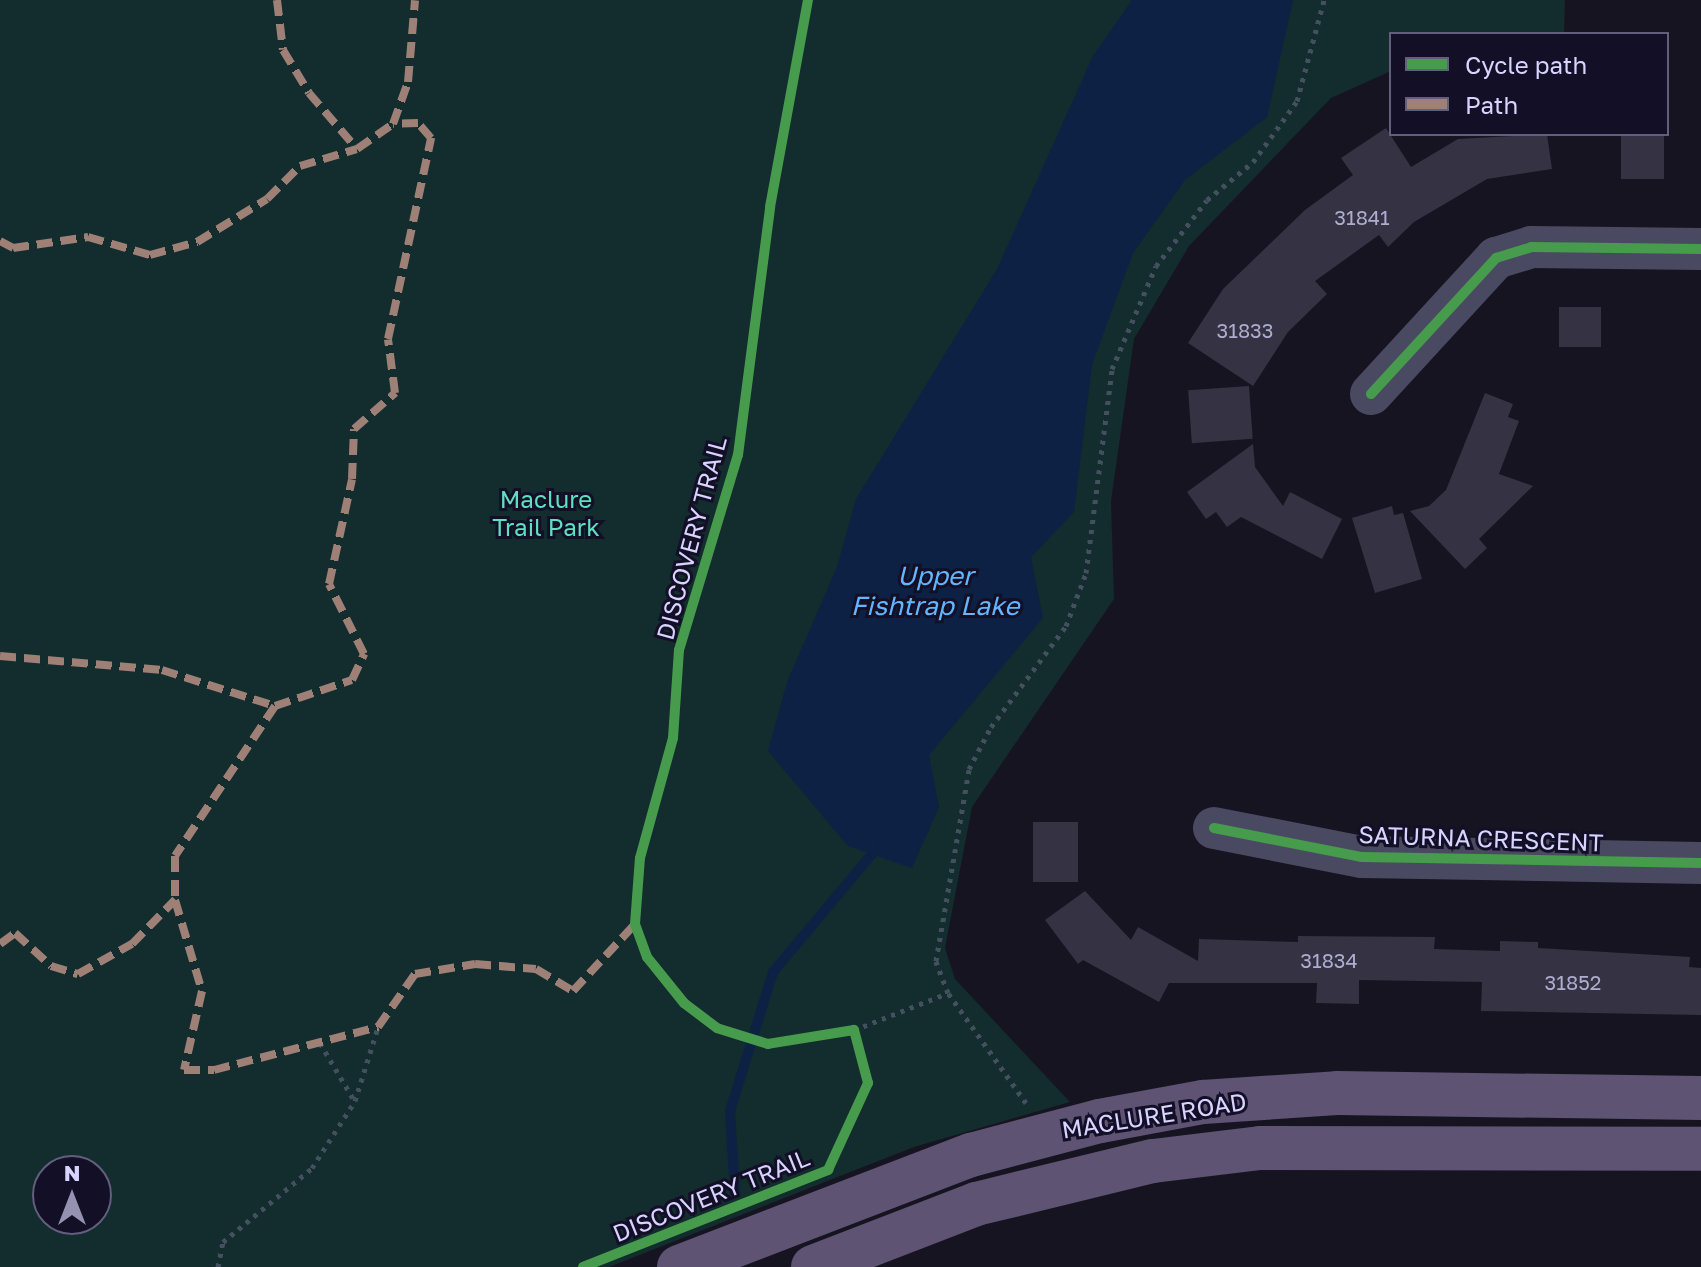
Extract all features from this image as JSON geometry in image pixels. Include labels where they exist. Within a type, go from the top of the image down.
[{"type":"main road","name":"MACLURE ROAD","points":[[679,1267],[971,1155],[1047,1133],[1203,1102],[1337,1093],[1701,1098]]},
{"type":"main road","name":"MACLURE ROAD","points":[[813,1267],[976,1204],[1153,1161],[1276,1148],[1701,1149]]},
{"type":"street","points":[[1371,394],[1496,258],[1531,247],[1701,249]]},
{"type":"street","name":"SATURNA CRESCENT","points":[[1214,828],[1362,857],[1701,863]]},
{"type":"path","points":[[1047,1133],[948,993],[936,961],[938,920],[969,769],[991,727],[1066,626],[1086,573],[1112,369],[1156,266],[1207,200],[1253,162],[1297,101],[1324,0]]},
{"type":"path","points":[[858,1043],[849,1031],[948,993]]},
{"type":"path","points":[[218,1267],[223,1242],[312,1168],[355,1101],[378,1027]]},
{"type":"path","points":[[320,1043],[355,1101]]},
{"type":"green space","name":"Maclure Trail Park","points":[[0,0],[1565,0],[1564,32],[1389,32],[1389,72],[1331,98],[1189,246],[1134,339],[1111,501],[1114,599],[972,807],[945,948],[955,979],[1070,1102],[914,1147],[609,1267],[0,1267]]},
{"type":"water","name":"Upper Fishtrap Lake","points":[[1132,0],[1293,0],[1267,117],[1185,180],[1133,253],[1092,365],[1074,512],[1031,557],[1043,618],[929,755],[939,807],[912,868],[848,846],[768,751],[787,682],[837,567],[856,499],[997,269],[1093,56]]},
{"type":"building","points":[[1386,128],[1411,167],[1458,139],[1547,136],[1552,169],[1487,179],[1414,222],[1388,247],[1379,235],[1315,281],[1327,294],[1288,332],[1253,386],[1188,343],[1223,289],[1305,210],[1353,175],[1341,158]]},
{"type":"building","points":[[1621,136],[1664,136],[1664,179],[1621,179]]},
{"type":"building","points":[[1559,307],[1601,307],[1601,347],[1559,347]]},
{"type":"building","points":[[1249,386],[1253,439],[1192,443],[1188,390]]},
{"type":"building","points":[[1485,393],[1513,404],[1508,417],[1519,421],[1499,474],[1533,486],[1479,539],[1487,548],[1465,569],[1410,511],[1429,506],[1446,490]]},
{"type":"building","points":[[1253,444],[1255,467],[1283,506],[1290,492],[1342,519],[1322,559],[1241,517],[1227,527],[1216,512],[1206,519],[1187,492]]},
{"type":"building","points":[[1392,506],[1394,515],[1403,513],[1422,579],[1375,593],[1352,518]]},
{"type":"building","points":[[1033,822],[1078,822],[1078,882],[1033,882]]},
{"type":"building","points":[[1085,891],[1131,940],[1138,927],[1198,961],[1199,939],[1298,942],[1298,936],[1435,937],[1434,949],[1500,951],[1500,941],[1538,942],[1538,948],[1690,957],[1689,967],[1701,968],[1701,1015],[1481,1011],[1482,982],[1359,980],[1359,1004],[1316,1003],[1317,983],[1169,983],[1159,1002],[1083,960],[1078,964],[1045,920]]},
{"type":"waterway","points":[[735,1193],[730,1111],[773,972],[873,853],[875,842]]},
{"type":"marked path","points":[[277,0],[283,50],[309,93],[357,149],[393,124],[408,82],[415,0]]},
{"type":"marked path","points":[[0,656],[162,670],[275,706],[352,680],[364,654],[329,584],[352,479],[354,429],[395,393],[388,339],[431,138],[418,123],[393,124]]},
{"type":"marked path","points":[[0,241],[13,248],[88,237],[150,255],[197,242],[267,199],[300,166],[357,149]]},
{"type":"marked path","points":[[275,706],[175,856],[175,900],[202,991],[184,1070],[214,1070],[378,1027],[415,974],[475,964],[536,969],[573,991],[635,924]]},
{"type":"marked path","points":[[0,944],[15,933],[51,966],[78,974],[132,944],[175,900]]},
{"type":"cycle path","name":"DISCOVERY TRAIL","points":[[583,1267],[828,1170],[868,1083],[854,1030],[768,1044],[717,1028],[684,1003],[647,957],[635,924],[640,858],[673,738],[679,650],[738,455],[770,207],[808,0]]},
{"type":"cycle path","points":[[1371,394],[1496,258],[1531,247],[1701,249]]},
{"type":"cycle path","points":[[1214,828],[1362,857],[1701,863]]}]
